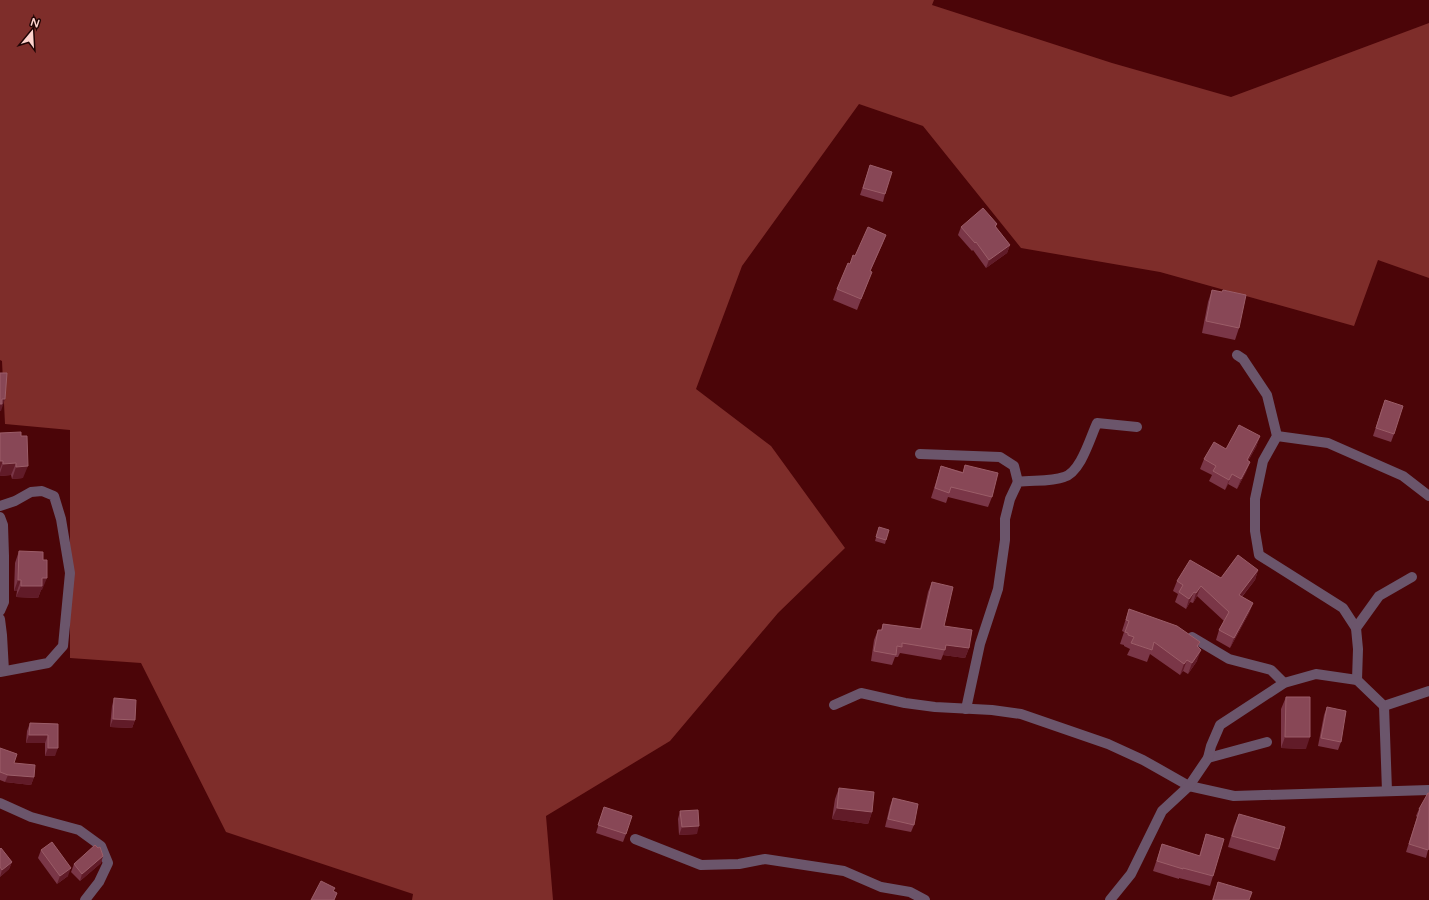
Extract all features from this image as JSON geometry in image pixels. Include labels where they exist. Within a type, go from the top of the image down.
[{"type":"street","points":[[1237,355],[1242,359],[1267,395],[1277,436],[1264,461],[1255,498],[1255,531],[1259,555],[1343,608],[1356,628],[1358,649],[1357,680]]},
{"type":"street","points":[[1018,482],[1065,477],[1074,471],[1084,453],[1097,423],[1137,427]]},
{"type":"street","points":[[1277,436],[1328,443],[1403,476],[1429,496]]},
{"type":"street","points":[[920,454],[1000,457],[1014,466],[1018,482],[1010,499],[1005,519],[1005,540],[998,588],[980,644],[966,709]]},
{"type":"street","points":[[0,506],[15,501],[32,492],[42,491],[54,496],[61,519],[70,573],[63,646],[48,663],[2,671],[2,635],[0,619]]},
{"type":"street","points":[[0,517],[3,525],[4,602],[0,611]]},
{"type":"street","points":[[1356,628],[1379,596],[1412,577]]},
{"type":"street","points":[[1192,637],[1229,659],[1271,670],[1284,683]]},
{"type":"street","points":[[1110,900],[1130,874],[1162,811],[1189,786],[1208,758],[1211,746],[1220,725],[1284,683],[1316,674],[1357,680],[1384,706],[1387,791]]},
{"type":"street","points":[[1384,706],[1429,691]]},
{"type":"street","points":[[834,705],[861,693],[905,703],[935,707],[992,710],[1021,714],[1101,741],[1143,760],[1189,786],[1234,796],[1429,790]]},
{"type":"street","points":[[1208,758],[1267,742]]},
{"type":"street","points":[[0,803],[31,817],[79,830],[101,846],[108,863],[99,882],[84,900]]},
{"type":"street","points":[[635,839],[701,865],[740,864],[765,859],[844,872],[880,887],[910,892],[925,900]]},
{"type":"shaded area","points":[[0,0],[934,0],[932,5],[1112,63],[1231,97],[1429,23],[1429,278],[1378,260],[1354,326],[1160,272],[1021,248],[923,126],[859,104],[742,266],[696,389],[771,446],[845,548],[778,613],[670,741],[546,816],[553,900],[412,900],[413,894],[226,832],[141,663],[70,658],[70,430],[5,424],[2,361],[0,360]]},
{"type":"building","points":[[870,165],[892,172],[885,194],[863,188]]},
{"type":"building","points":[[983,208],[997,224],[995,226],[1010,245],[989,260],[976,242],[975,243],[961,227]]},
{"type":"building","points":[[868,227],[886,235],[870,271],[872,272],[861,299],[837,289],[848,263],[850,264],[853,255],[855,256]]},
{"type":"building","points":[[1212,290],[1222,292],[1223,290],[1246,295],[1239,328],[1206,321]]},
{"type":"building","points":[[0,373],[7,373],[5,399],[2,399],[2,404],[0,404]]},
{"type":"building","points":[[1385,400],[1403,406],[1394,434],[1376,428]]},
{"type":"building","points":[[1239,425],[1260,436],[1247,460],[1250,462],[1241,479],[1232,474],[1229,480],[1213,471],[1216,466],[1204,459],[1214,442],[1226,449]]},
{"type":"building","points":[[21,432],[21,436],[27,436],[28,466],[16,467],[16,463],[3,464],[3,461],[0,461],[0,433]]},
{"type":"building","points":[[965,465],[998,473],[992,497],[951,487],[949,493],[935,488],[941,466],[963,473]]},
{"type":"building","points":[[879,527],[889,530],[886,540],[876,537]]},
{"type":"building","points":[[19,551],[43,552],[43,560],[47,560],[47,578],[42,578],[42,586],[21,586],[21,580],[18,580]]},
{"type":"building","points":[[1238,555],[1258,570],[1239,595],[1253,603],[1234,638],[1219,630],[1229,612],[1201,586],[1189,599],[1179,592],[1183,585],[1177,581],[1190,560],[1221,578]]},
{"type":"building","points":[[932,582],[953,587],[944,626],[972,630],[969,648],[946,645],[945,650],[902,643],[902,647],[897,646],[896,655],[874,651],[878,630],[882,630],[883,624],[921,629]]},
{"type":"building","points":[[1129,609],[1177,626],[1200,642],[1197,646],[1201,650],[1192,663],[1187,660],[1184,664],[1154,642],[1152,650],[1131,643],[1134,637],[1125,632],[1129,621],[1126,620]]},
{"type":"building","points":[[1286,697],[1310,697],[1310,737],[1285,737]]},
{"type":"building","points":[[114,698],[136,700],[135,720],[113,719]]},
{"type":"building","points":[[1327,707],[1346,711],[1341,742],[1321,738]]},
{"type":"building","points":[[30,723],[58,724],[58,748],[48,748],[48,735],[29,735]]},
{"type":"building","points":[[0,748],[17,754],[14,763],[35,765],[34,777],[8,775],[0,772]]},
{"type":"building","points":[[839,788],[874,792],[872,812],[837,808]]},
{"type":"building","points":[[1428,793],[1428,850],[1409,844],[1419,809]]},
{"type":"building","points":[[893,798],[918,804],[914,825],[888,819]]},
{"type":"building","points":[[604,807],[632,816],[626,834],[598,825]]},
{"type":"building","points":[[698,810],[699,826],[682,827],[680,811]]},
{"type":"building","points":[[1239,814],[1285,827],[1279,849],[1232,836]]},
{"type":"building","points":[[1206,834],[1224,839],[1213,876],[1157,861],[1162,844],[1200,856]]},
{"type":"building","points":[[52,842],[71,868],[60,876],[41,850]]},
{"type":"building","points":[[95,845],[98,848],[100,847],[103,856],[82,874],[74,864]]},
{"type":"building","points":[[1,848],[12,862],[2,870],[0,867]]},
{"type":"building","points":[[321,881],[335,888],[333,891],[337,893],[334,900],[311,900]]},
{"type":"building","points":[[1218,882],[1252,892],[1249,900],[1213,900]]}]
